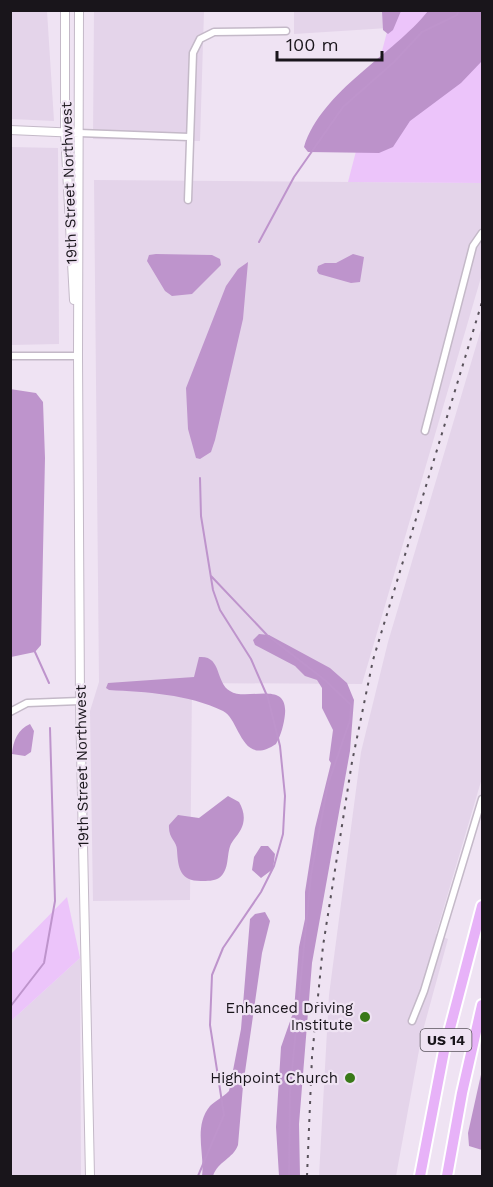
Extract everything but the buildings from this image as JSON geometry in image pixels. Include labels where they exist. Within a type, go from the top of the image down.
[{"type":"highway","name":"US 14","points":[[420,1176],[449,1027],[483,906]]},
{"type":"highway","name":"US 14","points":[[447,1176],[462,1093],[483,1005]]},
{"type":"street","name":"19th Street Northwest","points":[[65,10],[65,132],[78,356]]},
{"type":"street","name":"19th Street Northwest","points":[[80,10],[78,356],[80,701],[90,1176]]},
{"type":"street","points":[[188,200],[192,60],[200,39],[214,32],[286,31]]},
{"type":"street","points":[[10,130],[189,136]]},
{"type":"street","points":[[425,431],[470,256],[476,240],[483,233]]},
{"type":"street","points":[[10,356],[78,356]]},
{"type":"street","points":[[10,712],[27,703],[80,701]]},
{"type":"street","points":[[411,1021],[424,991],[483,799]]},
{"type":"shaded area","points":[[11,10],[47,11],[54,121],[11,119]]},
{"type":"shaded area","points":[[94,11],[204,11],[200,141],[93,139]]},
{"type":"shaded area","points":[[294,11],[387,11],[388,28],[294,34]]},
{"type":"shaded area","points":[[382,11],[401,11],[393,30],[388,34],[383,30]]},
{"type":"shaded area","points":[[387,11],[482,11],[482,183],[348,182],[388,28]]},
{"type":"shaded area","points":[[428,11],[482,11],[482,61],[461,83],[410,121],[393,147],[379,153],[308,152],[304,147],[313,127],[326,108]]},
{"type":"shaded area","points":[[11,147],[58,148],[59,344],[11,345]]},
{"type":"shaded area","points":[[94,180],[482,183],[482,274],[362,684],[192,683],[190,900],[93,901],[90,711],[99,682]]},
{"type":"shaded area","points":[[353,254],[364,257],[360,282],[351,283],[319,274],[317,271],[318,266],[325,263],[336,263]]},
{"type":"shaded area","points":[[149,255],[212,255],[220,259],[221,265],[192,294],[172,296],[165,291],[147,261]]},
{"type":"shaded area","points":[[248,262],[243,319],[215,440],[211,452],[200,459],[196,458],[188,429],[186,388],[226,286],[238,269]]},
{"type":"shaded area","points":[[482,326],[482,778],[436,934],[448,939],[422,1034],[396,1176],[319,1176],[329,995],[361,752],[388,642]]},
{"type":"shaded area","points":[[10,389],[36,393],[43,402],[45,458],[41,645],[35,652],[11,657]]},
{"type":"shaded area","points":[[259,634],[269,635],[330,668],[347,683],[354,700],[350,751],[312,963],[299,1124],[300,1176],[279,1176],[276,1127],[281,1047],[294,1010],[299,947],[305,919],[305,892],[315,828],[331,763],[329,760],[333,730],[322,708],[322,688],[317,680],[305,676],[295,666],[255,645],[253,640]]},
{"type":"shaded area","points":[[199,657],[211,660],[225,687],[230,691],[237,694],[273,694],[280,697],[284,703],[285,714],[276,744],[264,750],[255,750],[248,746],[229,716],[210,705],[181,697],[106,688],[108,683],[194,677]]},
{"type":"shaded area","points":[[30,724],[34,731],[31,752],[25,756],[12,754],[17,736]]},
{"type":"shaded area","points":[[228,796],[239,802],[244,818],[241,830],[231,844],[225,871],[219,878],[213,880],[189,879],[179,868],[177,847],[170,834],[169,825],[178,815],[199,818]]},
{"type":"shaded area","points":[[261,846],[268,846],[275,854],[273,869],[261,878],[252,870],[254,857]]},
{"type":"shaded area","points":[[67,897],[80,958],[11,1021],[11,954]]},
{"type":"shaded area","points":[[265,912],[270,921],[262,953],[243,1086],[238,1145],[213,1176],[202,1176],[202,1123],[210,1106],[229,1091],[241,1029],[250,919],[255,914]]},
{"type":"shaded area","points":[[80,958],[81,1176],[11,1176],[11,1021]]},
{"type":"shaded area","points":[[482,1070],[482,1150],[469,1146],[468,1133]]},
{"type":"waterway","points":[[259,242],[294,177],[343,107],[394,62],[422,32],[457,15],[459,10]]},
{"type":"waterway","points":[[198,1176],[224,1115],[210,1025],[212,975],[223,948],[261,892],[274,866],[283,834],[285,796],[280,746],[268,698],[251,659],[220,610],[213,590],[201,516],[200,478]]},
{"type":"waterway","points":[[211,576],[267,635],[326,681],[351,705],[350,720],[328,784],[311,875],[290,1091],[289,1176]]},
{"type":"waterway","points":[[35,652],[49,683]]},
{"type":"waterway","points":[[10,1007],[44,963],[55,901],[50,728]]},
{"type":"railway","points":[[307,1176],[312,1057],[323,946],[352,762],[373,660],[482,302]]},
{"type":"place","name":"Enhanced Driving Institute","points":[[365,1017]]},
{"type":"place","name":"Highpoint Church","points":[[350,1078]]}]
